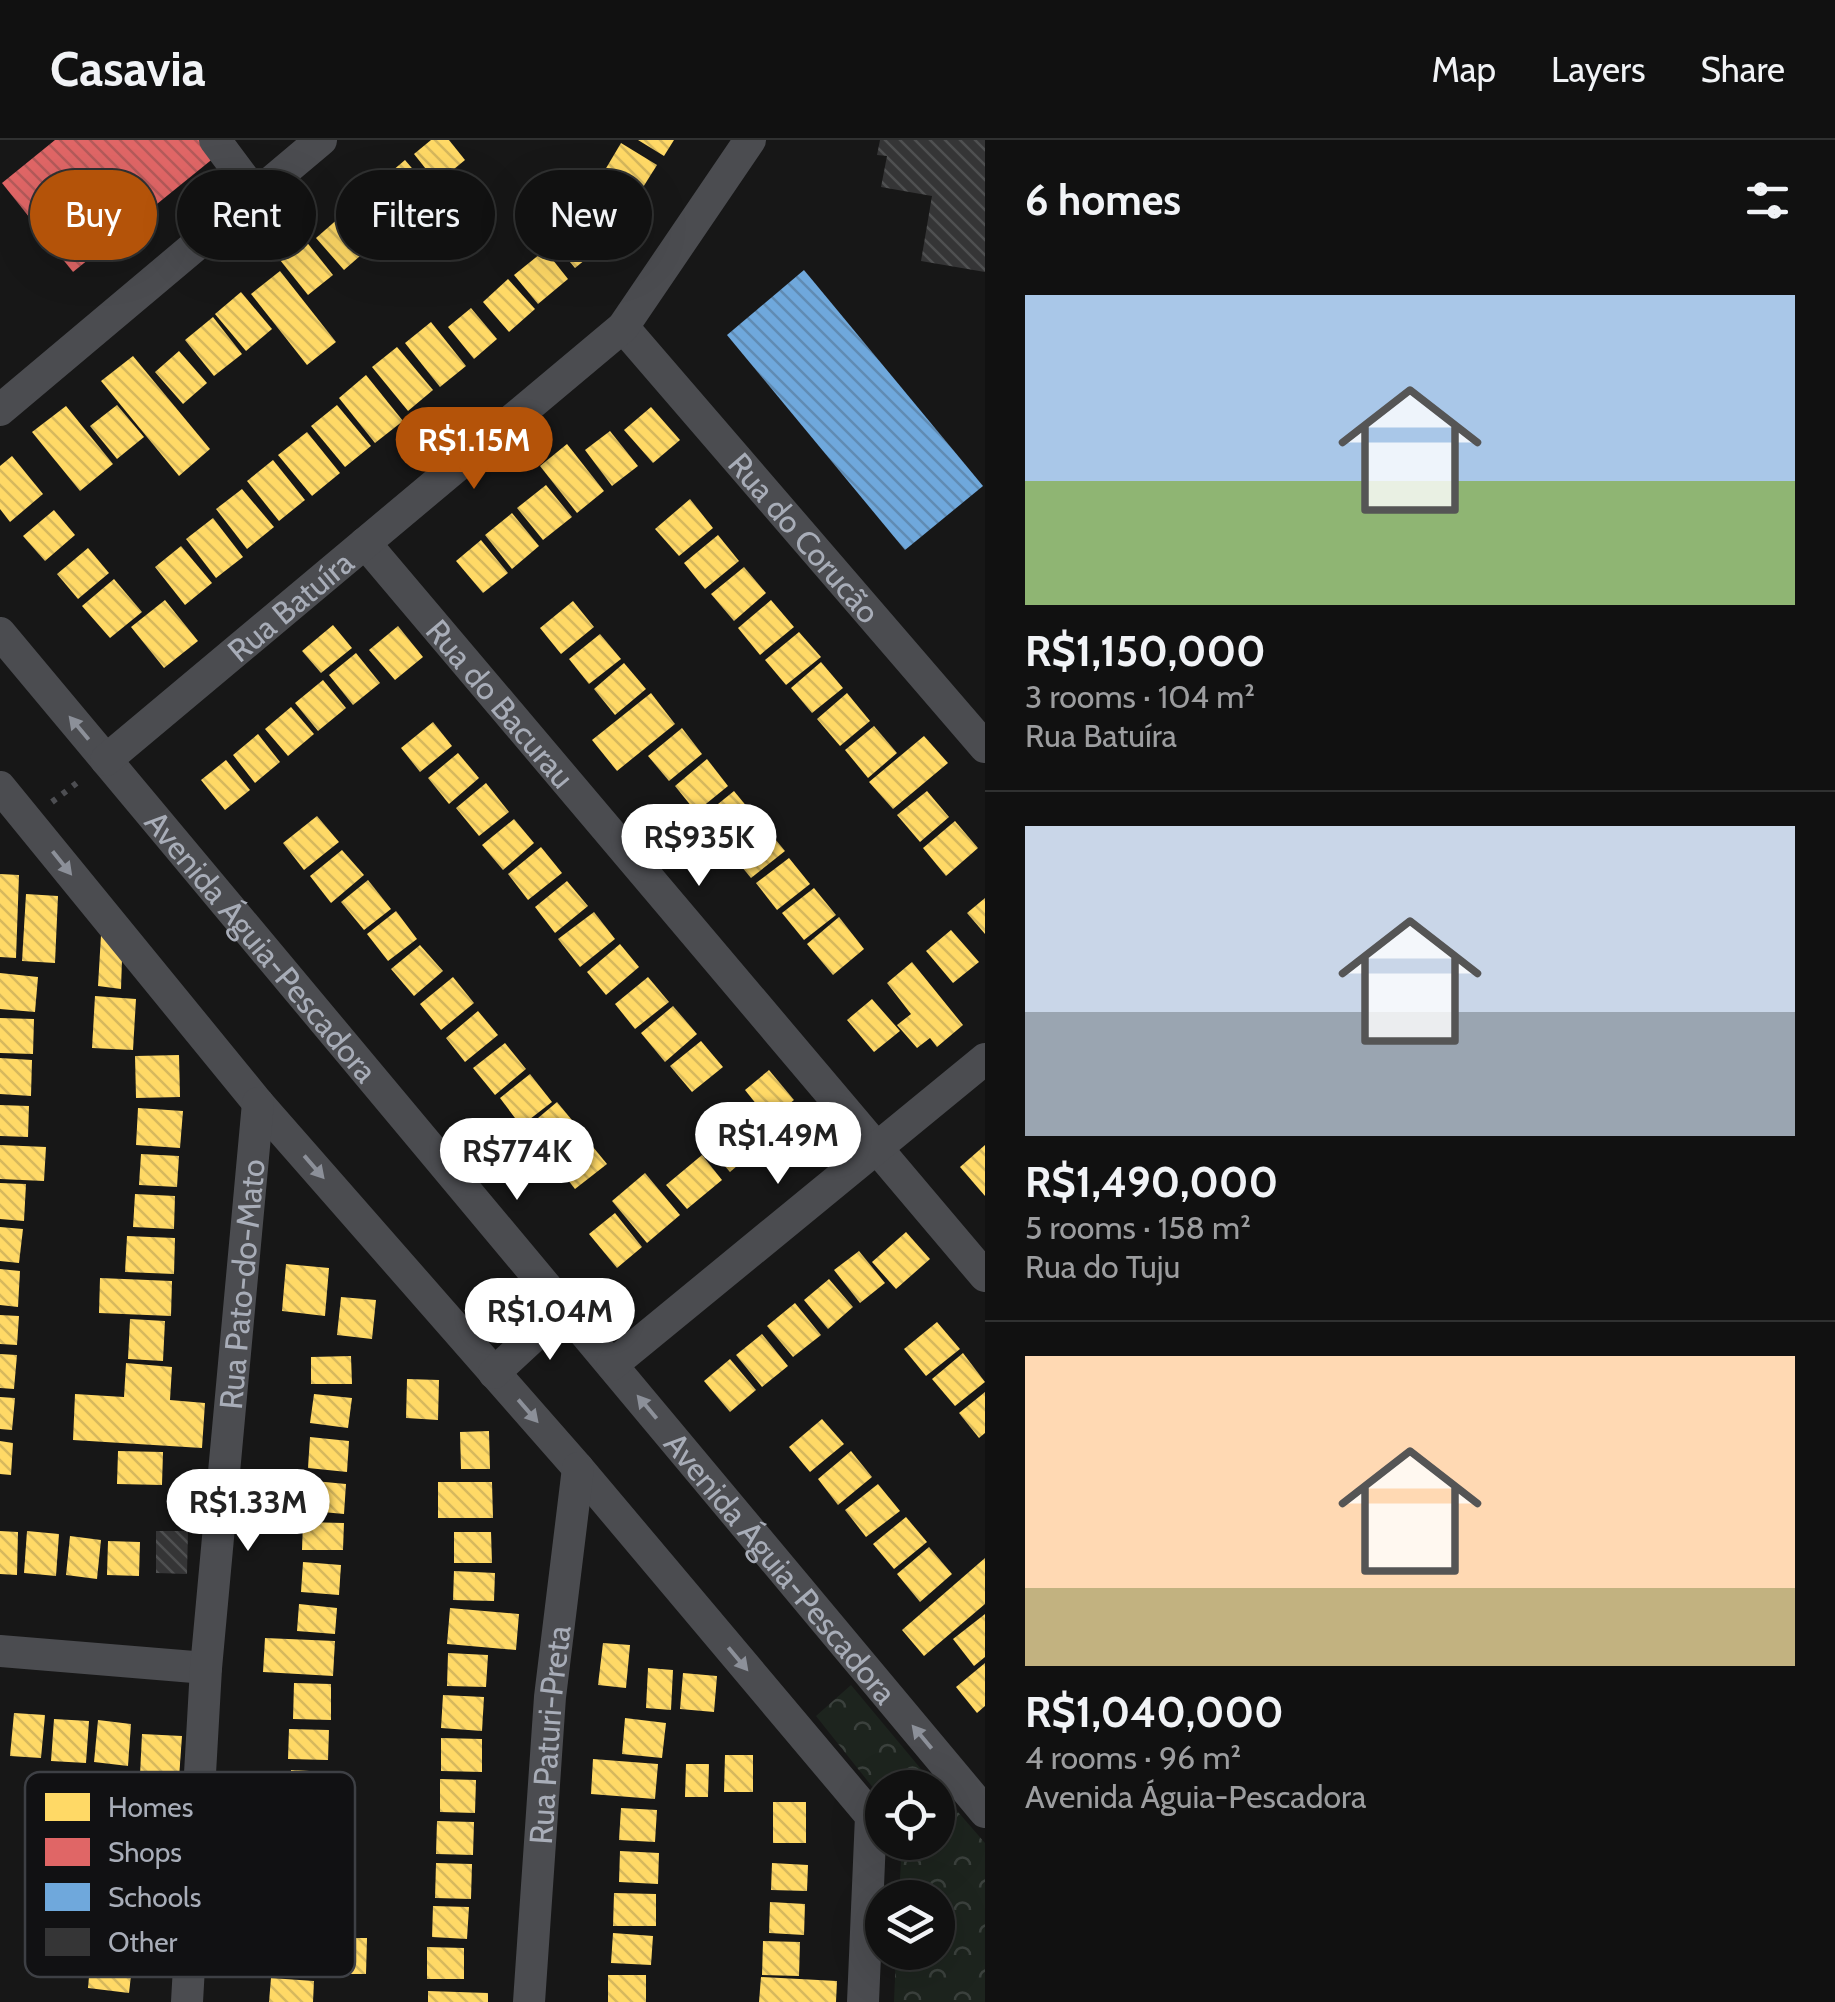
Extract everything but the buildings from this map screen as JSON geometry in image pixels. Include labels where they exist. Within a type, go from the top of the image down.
[{"type":"street","points":[[214,140],[237,170]]},
{"type":"street","points":[[286,170],[321,140]]},
{"type":"street","name":"Rua Batuíra","points":[[106,760],[623,327],[750,140]]},
{"type":"street","points":[[0,410],[179,260]]},
{"type":"street","name":"Rua do Corucão","points":[[623,327],[985,747]]},
{"type":"street","name":"Rua do Bacurau","points":[[365,543],[985,1276]]},
{"type":"street","name":"Avenida Águia-Pescadora","points":[[0,634],[985,1812]]},
{"type":"street","points":[[0,787],[258,1103],[578,1468],[871,1816],[862,2002]]},
{"type":"street","points":[[612,1365],[985,1059]]},
{"type":"street","name":"Rua Pato-do-Mato","points":[[200,1772],[206,1668],[258,1103]]},
{"type":"street","points":[[494,1372],[564,1308]]},
{"type":"street","name":"Rua Paturi-Preta","points":[[529,2002],[550,1696],[578,1468]]},
{"type":"street","points":[[0,1651],[206,1668]]},
{"type":"street","name":"Rua Pato-do-Mato","points":[[187,2002],[188,1977]]},
{"type":"path","points":[[28,821],[106,760]]},
{"type":"green space","points":[[851,1685],[922,1770],[865,1770],[865,1778],[816,1716]]},
{"type":"green space","points":[[955,1809],[985,1843],[985,2002],[894,2002],[895,1970],[955,1970],[955,1880],[900,1880],[901,1860],[955,1860]]}]
